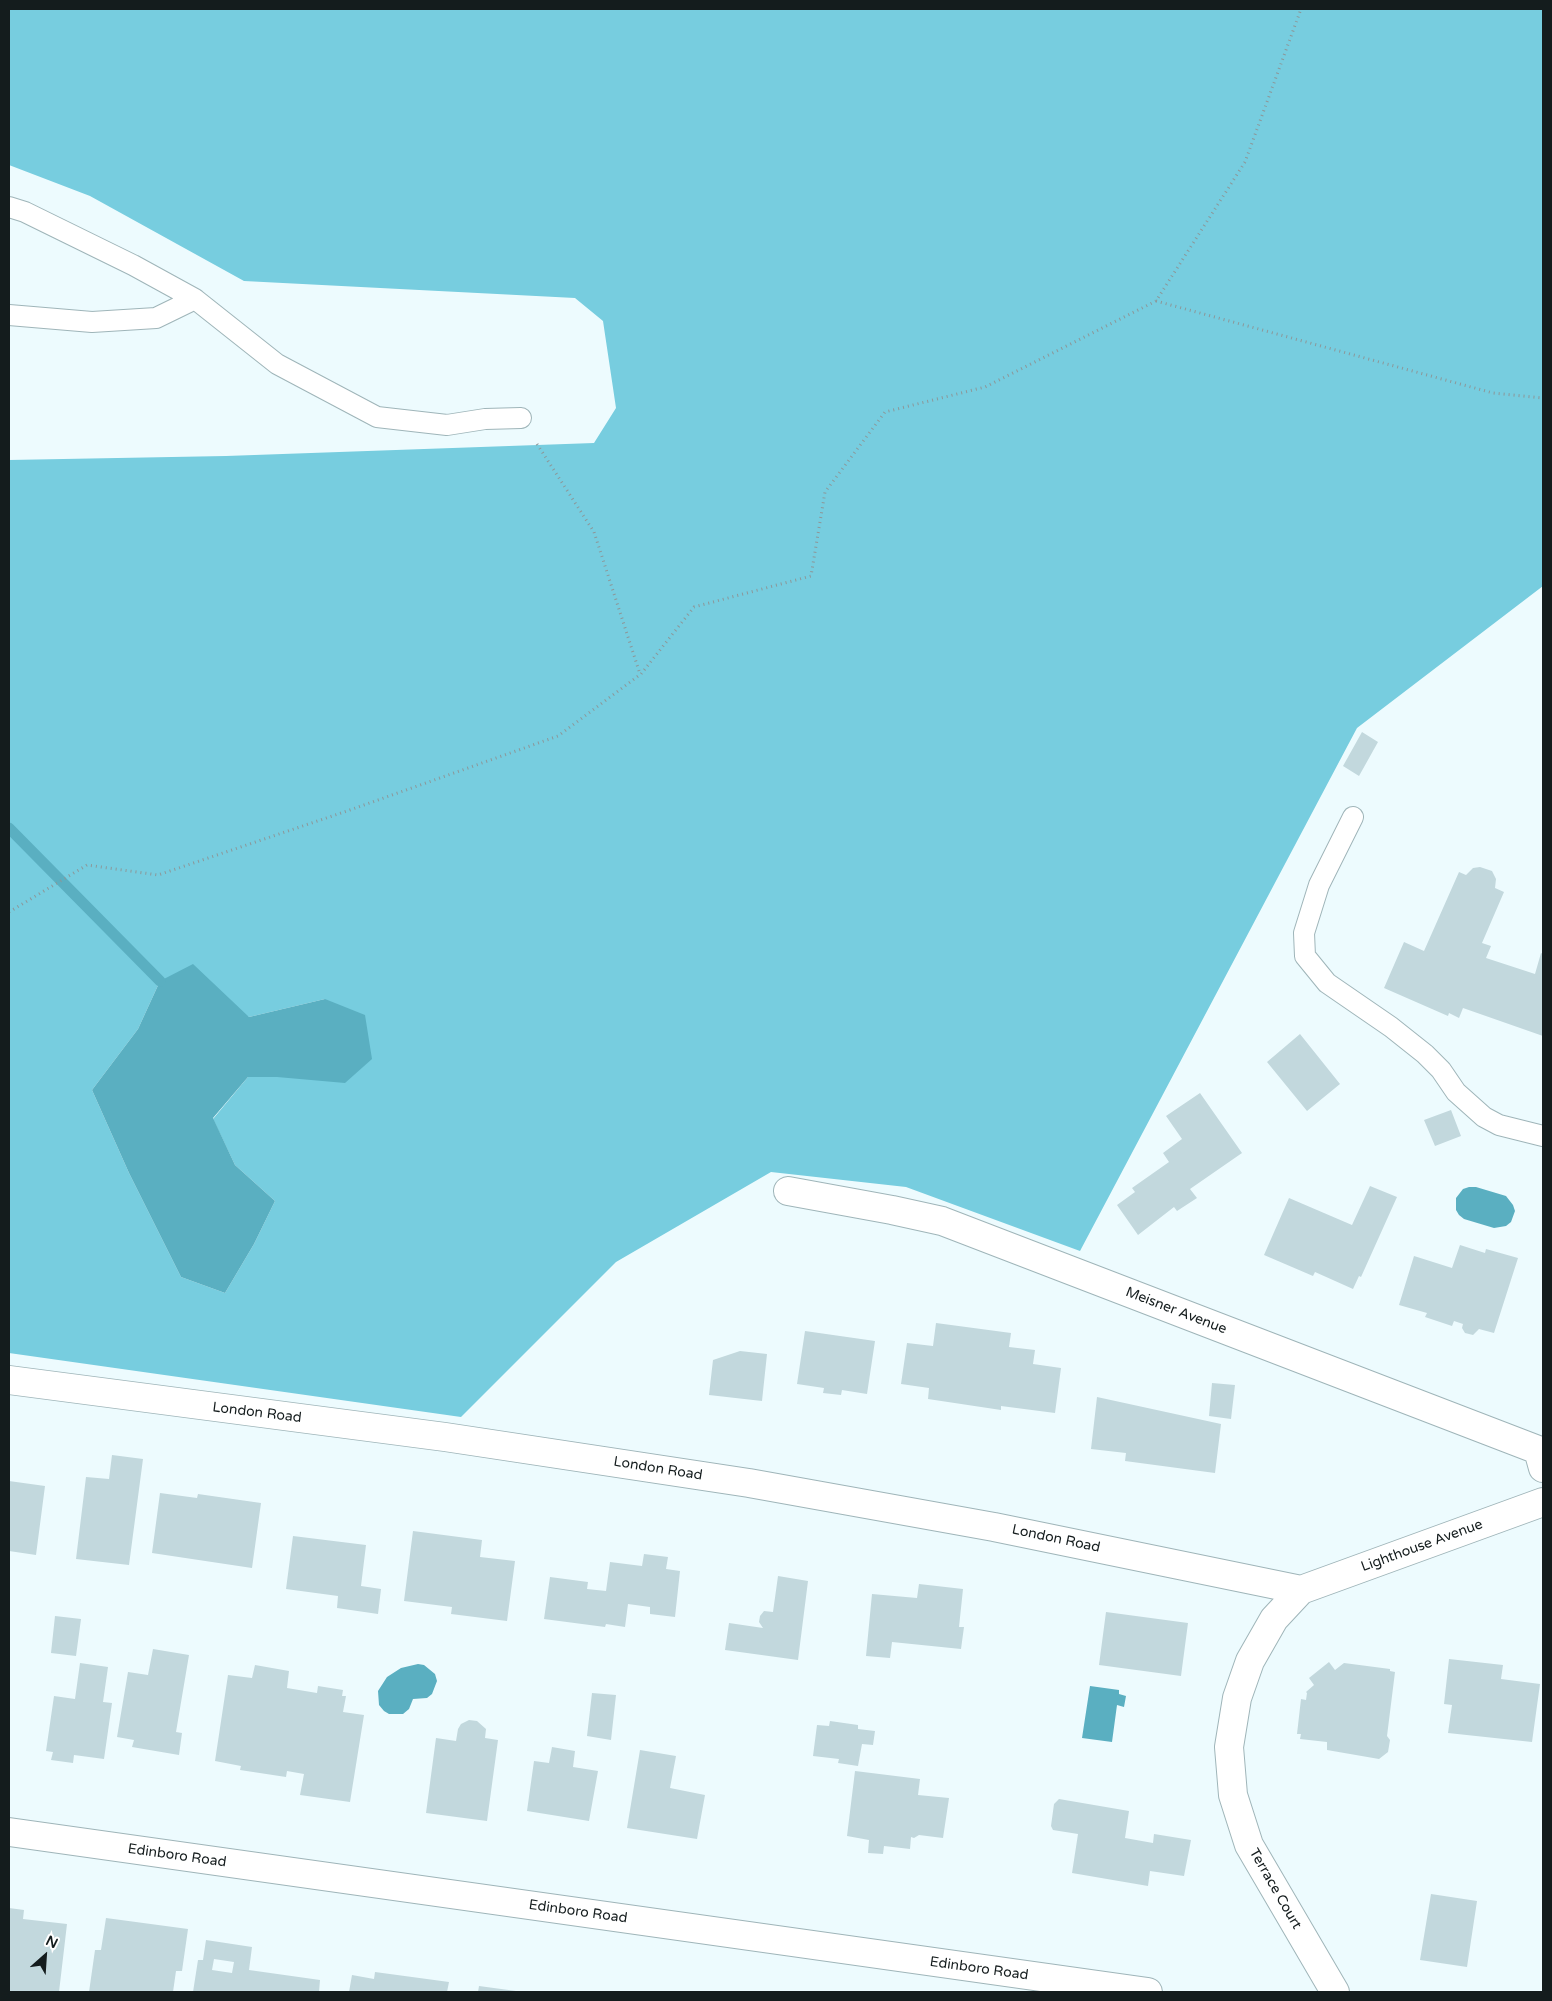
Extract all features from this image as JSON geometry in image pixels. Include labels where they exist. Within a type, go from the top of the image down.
[{"type":"street","name":"Meisner Avenue","points":[[788,1191],[942,1221],[1542,1450]]},
{"type":"street","name":"London Road","points":[[9,1380],[445,1437],[749,1483],[994,1527],[1301,1590]]},
{"type":"street","name":"Lighthouse Avenue","points":[[1301,1590],[1543,1502]]},
{"type":"street","name":"Terrace Court","points":[[1301,1590],[1274,1619],[1250,1661],[1237,1698],[1229,1747],[1232,1786],[1233,1796],[1249,1845],[1335,1992]]},
{"type":"street","name":"Edinboro Road","points":[[9,1832],[1148,1992]]},
{"type":"lane","points":[[9,207],[25,212],[133,265],[195,299],[277,364],[377,417],[447,425],[485,419],[521,418]]},
{"type":"lane","points":[[9,315],[92,322],[156,318],[195,299]]},
{"type":"lane","points":[[1353,817],[1319,884],[1304,933],[1305,956],[1328,983],[1391,1027],[1424,1054],[1441,1070],[1456,1092],[1484,1117],[1499,1125],[1543,1136]]},
{"type":"path","points":[[9,912],[87,865],[158,875],[558,736],[641,674],[694,607],[811,576],[825,492],[885,412],[985,387],[1156,300],[1245,162],[1301,9]]},
{"type":"path","points":[[1156,300],[1493,393],[1543,398]]},
{"type":"path","points":[[521,418],[594,532],[641,674]]},
{"type":"shaded area","points":[[9,9],[1543,9],[1543,586],[1357,728],[1080,1251],[906,1187],[771,1172],[616,1262],[461,1417],[9,1353],[9,460],[226,456],[594,443],[616,408],[603,321],[575,298],[244,281],[90,196],[9,165]],"holes":[[[160,981],[249,1017],[325,999],[277,1077],[248,1077],[213,1119],[235,1165],[275,1201],[254,1244],[225,1293],[181,1277],[129,1173],[92,1090],[138,1029]]]},
{"type":"shaded area","points":[[193,964],[249,1017],[325,999],[365,1015],[372,1059],[345,1083],[277,1077],[248,1077],[213,1118],[235,1165],[275,1201],[254,1244],[225,1293],[181,1277],[129,1173],[92,1090],[138,1029],[160,981]]},
{"type":"shaded area","points":[[1476,1187],[1506,1196],[1515,1211],[1511,1222],[1506,1226],[1494,1228],[1464,1219],[1459,1215],[1456,1210],[1456,1198],[1463,1189]]},
{"type":"shaded area","points":[[418,1664],[424,1665],[435,1674],[437,1681],[432,1694],[427,1698],[413,1699],[409,1709],[403,1714],[389,1714],[384,1711],[379,1705],[378,1691],[387,1677],[401,1668]]},
{"type":"shaded area","points":[[1090,1686],[1119,1690],[1119,1694],[1126,1696],[1124,1707],[1117,1705],[1112,1742],[1082,1738]]},
{"type":"building","points":[[1362,732],[1378,742],[1359,776],[1343,766]]},
{"type":"building","points":[[1480,867],[1492,871],[1496,879],[1495,888],[1504,892],[1482,943],[1491,946],[1486,958],[1535,974],[1541,953],[1543,954],[1543,1036],[1463,1008],[1459,1018],[1449,1013],[1448,1016],[1384,988],[1404,942],[1424,951],[1459,872],[1466,875],[1473,868]]},
{"type":"building","points":[[1300,1034],[1340,1084],[1307,1111],[1267,1062]]},
{"type":"building","points":[[1200,1093],[1242,1153],[1190,1189],[1197,1198],[1177,1211],[1174,1207],[1138,1235],[1117,1205],[1135,1192],[1132,1188],[1169,1162],[1163,1153],[1182,1139],[1166,1116]]},
{"type":"building","points":[[1451,1110],[1461,1136],[1435,1146],[1424,1120]]},
{"type":"building","points":[[1370,1186],[1397,1197],[1361,1277],[1359,1276],[1353,1289],[1315,1272],[1313,1276],[1264,1255],[1289,1198],[1352,1225]]},
{"type":"building","points":[[1460,1245],[1485,1253],[1486,1249],[1518,1258],[1494,1333],[1479,1329],[1473,1335],[1465,1333],[1462,1328],[1463,1324],[1454,1321],[1452,1326],[1425,1317],[1427,1313],[1399,1305],[1414,1256],[1452,1268]]},
{"type":"building","points":[[936,1323],[1011,1333],[1009,1347],[1035,1350],[1033,1364],[1061,1368],[1055,1413],[1001,1406],[1001,1410],[928,1399],[929,1388],[901,1384],[907,1343],[933,1346]]},
{"type":"building","points":[[805,1331],[875,1341],[867,1394],[842,1390],[841,1395],[823,1393],[824,1388],[797,1384]]},
{"type":"building","points":[[740,1351],[767,1354],[762,1401],[709,1395],[713,1360]]},
{"type":"building","points":[[1212,1383],[1235,1385],[1231,1419],[1209,1416]]},
{"type":"building","points":[[1097,1397],[1221,1424],[1215,1473],[1125,1461],[1126,1453],[1091,1449]]},
{"type":"building","points":[[112,1455],[143,1459],[129,1565],[76,1559],[86,1477],[109,1479]]},
{"type":"building","points":[[9,1481],[45,1486],[36,1555],[9,1551]]},
{"type":"building","points":[[160,1493],[197,1498],[198,1494],[261,1503],[252,1568],[152,1553]]},
{"type":"building","points":[[413,1531],[482,1540],[480,1557],[515,1561],[507,1621],[451,1614],[452,1607],[404,1601]]},
{"type":"building","points":[[293,1536],[366,1545],[361,1586],[381,1589],[378,1614],[337,1608],[338,1596],[286,1589]]},
{"type":"building","points":[[644,1554],[668,1557],[666,1569],[680,1571],[675,1617],[650,1614],[650,1607],[628,1604],[625,1627],[606,1624],[605,1627],[544,1619],[550,1577],[588,1582],[587,1589],[606,1591],[610,1562],[642,1566]]},
{"type":"building","points":[[778,1576],[808,1581],[798,1660],[725,1650],[729,1623],[763,1628],[759,1622],[760,1616],[764,1611],[773,1612]]},
{"type":"building","points":[[919,1584],[963,1589],[959,1627],[964,1627],[961,1649],[892,1642],[890,1658],[866,1656],[872,1594],[917,1598]]},
{"type":"building","points":[[1106,1612],[1188,1623],[1181,1676],[1099,1665]]},
{"type":"building","points":[[55,1616],[81,1619],[76,1656],[51,1653]]},
{"type":"building","points":[[153,1649],[189,1655],[176,1732],[182,1733],[179,1755],[132,1747],[134,1740],[117,1737],[128,1672],[148,1675]]},
{"type":"building","points":[[1449,1659],[1503,1665],[1501,1679],[1540,1684],[1532,1742],[1448,1733],[1452,1705],[1444,1704]]},
{"type":"building","points":[[1329,1662],[1335,1670],[1344,1663],[1390,1669],[1390,1671],[1395,1672],[1387,1736],[1390,1740],[1388,1752],[1379,1759],[1327,1750],[1327,1742],[1300,1739],[1301,1734],[1297,1734],[1301,1699],[1306,1700],[1306,1692],[1314,1685],[1309,1678]]},
{"type":"building","points":[[80,1663],[108,1667],[103,1702],[112,1703],[104,1759],[74,1755],[73,1763],[51,1760],[53,1752],[46,1751],[54,1696],[75,1699]]},
{"type":"building","points":[[255,1665],[289,1671],[287,1688],[317,1693],[318,1686],[343,1690],[342,1696],[346,1696],[343,1712],[364,1715],[350,1802],[300,1795],[304,1774],[287,1771],[286,1777],[240,1770],[241,1766],[215,1761],[228,1675],[252,1678]]},
{"type":"building","points":[[592,1693],[616,1695],[611,1740],[587,1736]]},
{"type":"building","points":[[469,1720],[477,1721],[486,1729],[485,1738],[498,1740],[487,1821],[426,1813],[436,1738],[456,1741],[461,1724]]},
{"type":"building","points":[[830,1721],[858,1725],[858,1729],[875,1731],[873,1745],[862,1744],[858,1766],[838,1763],[839,1759],[813,1756],[817,1725],[829,1726]]},
{"type":"building","points":[[552,1747],[575,1751],[573,1767],[598,1771],[589,1821],[527,1811],[534,1761],[549,1763]]},
{"type":"building","points":[[640,1750],[676,1756],[670,1788],[705,1795],[697,1839],[627,1828]]},
{"type":"building","points":[[855,1771],[920,1779],[918,1795],[949,1798],[943,1838],[919,1835],[914,1838],[911,1837],[910,1849],[884,1846],[883,1854],[868,1853],[869,1840],[847,1836]]},
{"type":"building","points":[[1059,1799],[1129,1811],[1125,1838],[1153,1843],[1154,1834],[1191,1840],[1184,1876],[1150,1871],[1148,1886],[1072,1873],[1078,1834],[1053,1830],[1051,1826],[1054,1804]]},
{"type":"building","points":[[1431,1894],[1477,1901],[1467,1967],[1420,1960]]},
{"type":"building","points":[[9,1908],[24,1910],[23,1919],[67,1924],[59,1992],[9,1992]]},
{"type":"building","points":[[106,1918],[188,1929],[182,1971],[176,1971],[173,1992],[89,1992],[95,1950],[101,1950]]},
{"type":"building","points":[[206,1940],[252,1947],[249,1970],[320,1980],[319,1992],[193,1992],[198,1960],[203,1960]],"holes":[[[214,1959],[234,1962],[232,1973],[212,1970]]]},
{"type":"building","points":[[375,1972],[449,1982],[447,1992],[349,1992],[352,1975],[374,1979]]},
{"type":"building","points":[[479,1986],[516,1991],[516,1992],[478,1992]]},
{"type":"waterway","points":[[9,828],[160,981]]}]
